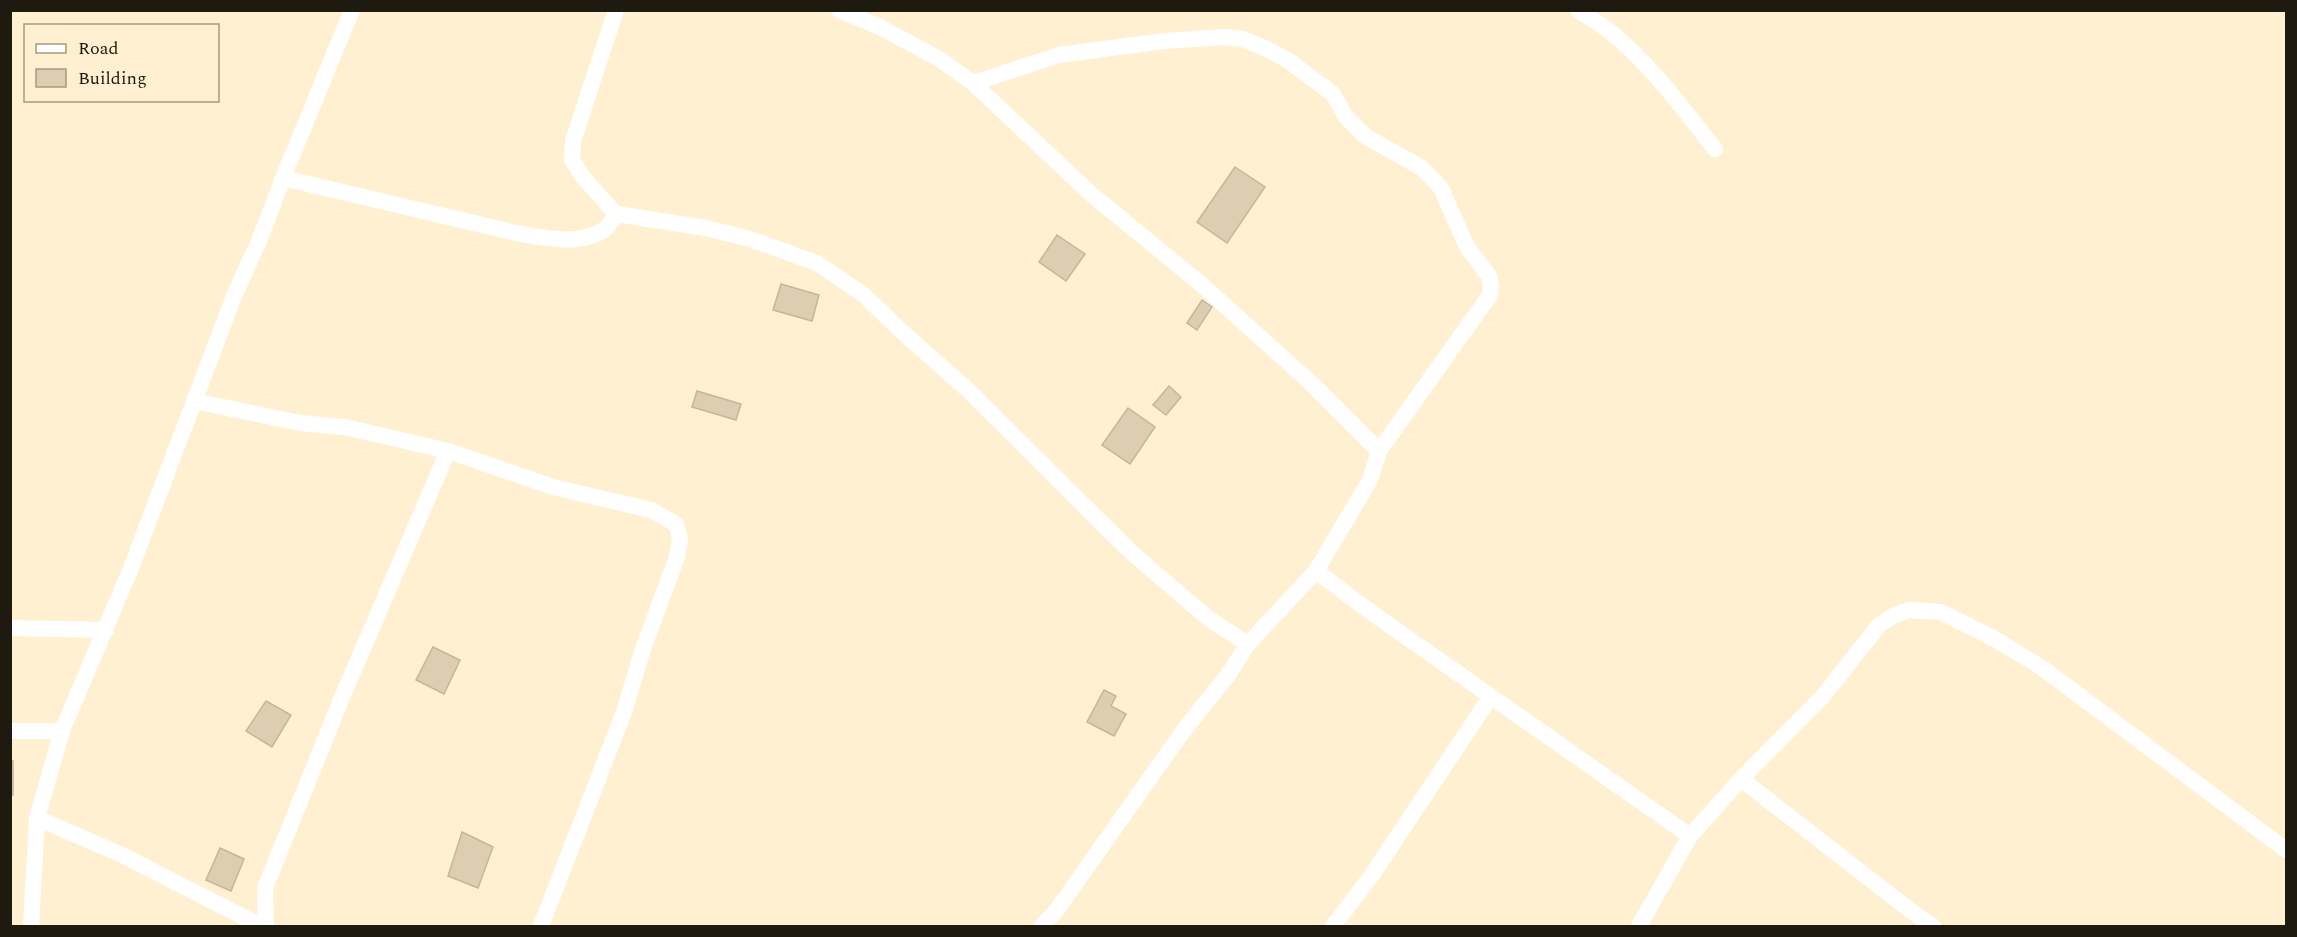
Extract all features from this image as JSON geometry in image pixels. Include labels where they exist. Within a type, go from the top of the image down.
[{"type":"street","points":[[31,927],[37,818],[62,731],[131,568],[234,296],[259,241],[352,10]]},
{"type":"street","points":[[616,10],[573,141],[572,160],[583,177],[616,214],[706,228],[750,239],[817,263],[864,295],[969,391],[1132,554],[1209,619],[1248,644]]},
{"type":"street","points":[[839,10],[880,27],[941,60],[973,83],[1091,194],[1201,284],[1379,451]]},
{"type":"street","points":[[1578,10],[1612,33],[1639,58],[1661,81],[1715,149]]},
{"type":"street","points":[[973,83],[1059,55],[1164,42],[1224,37],[1243,39],[1267,49],[1311,77],[1333,94],[1346,117],[1365,136],[1422,168],[1441,188],[1467,247],[1489,276],[1491,286],[1490,295],[1379,451],[1370,480],[1316,571],[1248,644],[1228,675],[1184,730],[1056,911],[1042,927]]},
{"type":"street","points":[[283,178],[544,238],[592,236],[606,228],[616,214]]},
{"type":"street","points":[[194,401],[300,423],[345,427],[448,451],[553,487],[651,510],[675,524],[680,538],[677,557],[643,649],[624,712],[541,927]]},
{"type":"street","points":[[266,927],[265,888],[448,451]]},
{"type":"street","points":[[1316,571],[1690,836]]},
{"type":"street","points":[[1639,927],[1690,836],[1741,779],[1824,695],[1879,625],[1909,610],[1941,612],[1993,638],[2041,667],[2286,850]]},
{"type":"street","points":[[10,628],[106,630]]},
{"type":"street","points":[[1333,927],[1372,875],[1491,696]]},
{"type":"street","points":[[10,731],[62,731]]},
{"type":"street","points":[[1741,779],[1933,927]]},
{"type":"street","points":[[37,818],[122,855],[261,927]]},
{"type":"building","points":[[1235,167],[1265,187],[1227,243],[1197,222]]},
{"type":"building","points":[[1057,235],[1085,254],[1066,281],[1039,262]]},
{"type":"building","points":[[781,284],[819,295],[812,321],[773,310]]},
{"type":"building","points":[[1202,300],[1212,307],[1197,330],[1187,323]]},
{"type":"building","points":[[1169,386],[1181,397],[1166,415],[1153,405]]},
{"type":"building","points":[[697,391],[741,404],[736,420],[692,407]]},
{"type":"building","points":[[1128,408],[1155,427],[1130,464],[1102,445]]},
{"type":"building","points":[[433,647],[460,660],[444,694],[416,680]]},
{"type":"building","points":[[1104,690],[1116,696],[1111,706],[1126,714],[1114,736],[1087,722]]},
{"type":"building","points":[[266,701],[291,715],[272,747],[246,731]]},
{"type":"building","points":[[10,760],[13,761],[13,795],[10,795]]},
{"type":"building","points":[[462,832],[493,847],[478,888],[448,876]]},
{"type":"building","points":[[220,848],[244,859],[231,891],[206,880]]}]
